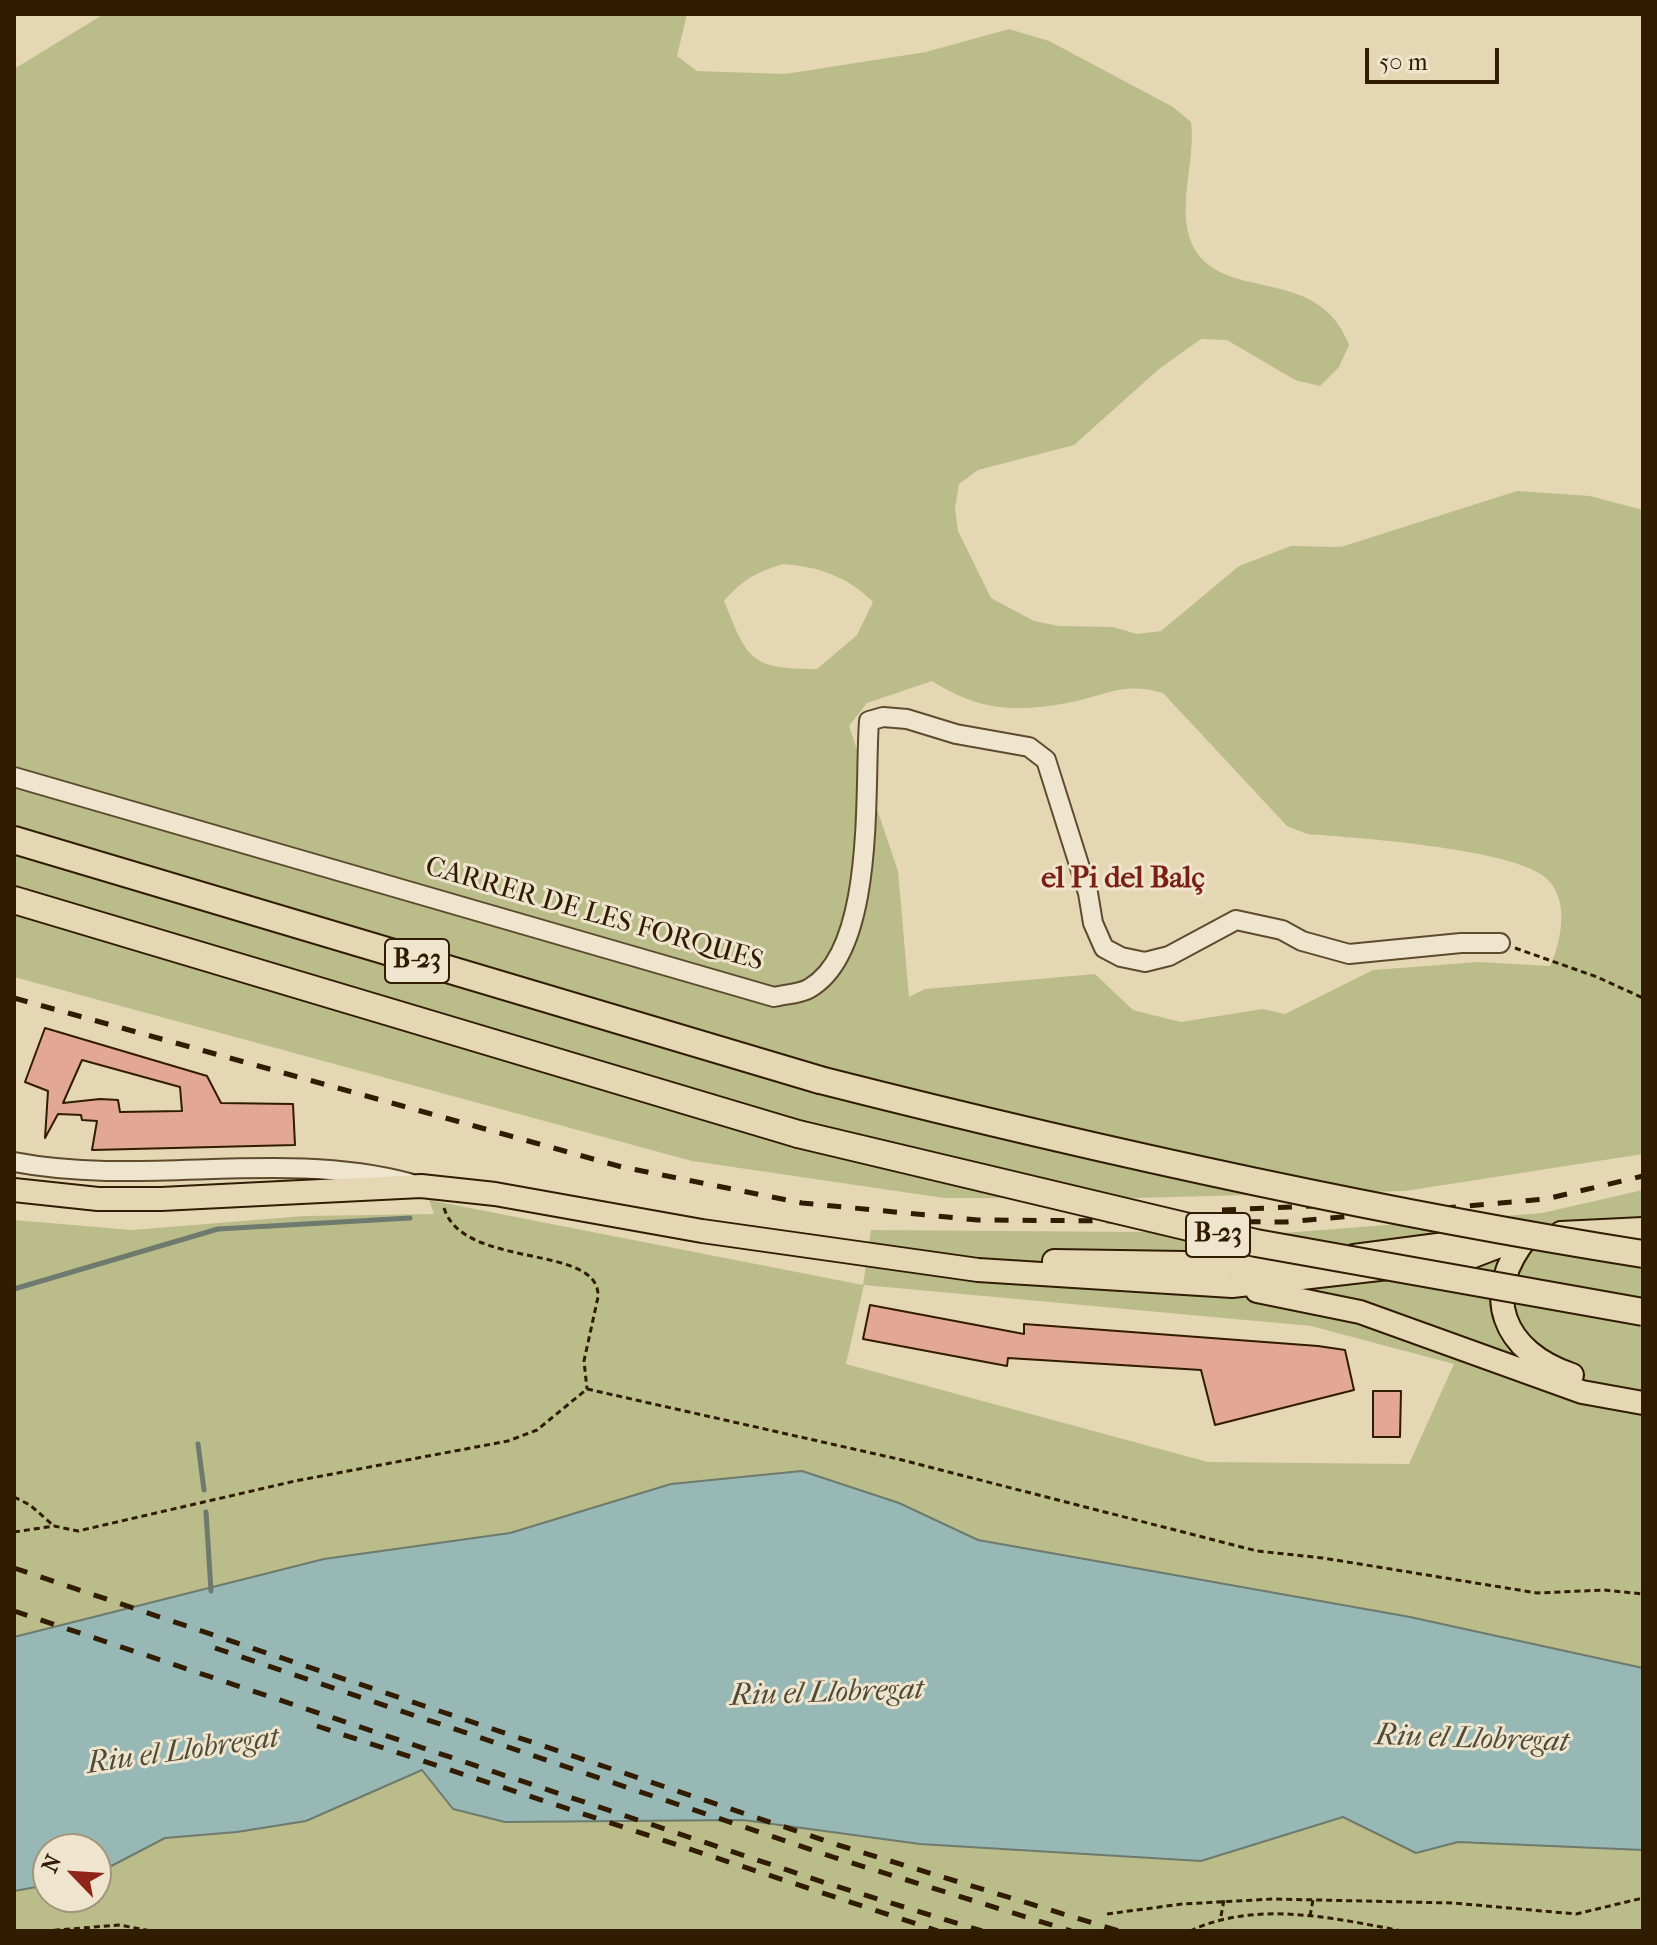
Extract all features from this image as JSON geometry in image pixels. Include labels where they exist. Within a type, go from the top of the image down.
[{"type":"highway","name":"B-23","points":[[14,840],[820,1080],[1044,1137],[1334,1200],[1643,1254]]},
{"type":"highway","name":"B-23","points":[[14,900],[798,1134],[1242,1241],[1643,1312]]},
{"type":"main road","points":[[14,1190],[98,1199],[161,1199],[433,1187],[716,1233],[925,1259],[978,1270],[1232,1286],[1360,1312],[1582,1392],[1643,1400]]},
{"type":"main road","points":[[925,1259],[1250,1264],[1337,1259],[1460,1240],[1643,1229]]},
{"type":"main road","points":[[1232,1286],[1466,1259],[1528,1235]]},
{"type":"main road","points":[[1528,1235],[1509,1260],[1501,1290],[1507,1324],[1517,1340],[1538,1360],[1560,1371],[1643,1400]]},
{"type":"street","name":"CARRER DE LES FORQUES","points":[[14,777],[774,997],[810,988],[842,953],[858,905],[869,721],[883,717],[907,719],[942,731],[1029,747],[1046,760],[1069,842],[1088,893],[1093,923],[1104,948],[1121,957],[1145,962],[1169,956],[1236,920],[1282,930],[1302,941],[1349,954],[1461,943],[1500,943]]},
{"type":"street","points":[[14,1162],[98,1172],[348,1169],[433,1187]]},
{"type":"path","points":[[1500,943],[1597,977],[1643,998]]},
{"type":"path","points":[[433,1187],[449,1223],[466,1237],[487,1245],[539,1256],[594,1279],[599,1287],[584,1361],[587,1389]]},
{"type":"path","points":[[14,1532],[54,1526],[78,1531],[280,1484],[508,1441],[537,1430],[587,1389]]},
{"type":"path","points":[[587,1389],[898,1459],[1257,1551],[1323,1558],[1537,1593],[1604,1590],[1643,1594]]},
{"type":"path","points":[[14,1497],[30,1505],[54,1526]]},
{"type":"path","points":[[1107,1914],[1224,1900],[1313,1900],[1453,1903],[1576,1914],[1643,1898]]},
{"type":"path","points":[[1221,1917],[1224,1900]]},
{"type":"path","points":[[1310,1916],[1313,1900]]},
{"type":"path","points":[[1190,1931],[1221,1917],[1310,1916],[1402,1931]]},
{"type":"path","points":[[44,1931],[120,1925],[151,1931]]},
{"type":"green space","points":[[104,14],[687,14],[677,56],[697,71],[785,74],[926,52],[1009,29],[1049,41],[1173,107],[1191,122],[1186,215],[1192,244],[1206,262],[1224,274],[1293,293],[1315,303],[1335,319],[1349,345],[1339,367],[1320,386],[1295,380],[1227,340],[1201,339],[1159,369],[1074,445],[978,470],[959,484],[955,508],[958,531],[991,598],[1034,621],[1059,626],[1113,627],[1137,634],[1161,631],[1239,566],[1291,546],[1341,547],[1517,491],[1590,496],[1643,510],[1643,1154],[1405,1191],[1134,1198],[944,1198],[692,1161],[14,977],[14,69]],"holes":[[[784,564],[833,575],[854,586],[873,602],[857,635],[817,669],[778,667],[754,657],[739,637],[724,601],[751,577]],[[932,681],[965,698],[1013,708],[1067,703],[1125,689],[1163,693],[1287,826],[1307,834],[1464,851],[1523,866],[1542,875],[1557,894],[1560,906],[1558,944],[1550,966],[1478,962],[1373,970],[1285,1014],[1263,1009],[1181,1022],[1133,1010],[1095,974],[925,989],[909,997],[898,871],[849,726],[867,703]]]},
{"type":"green space","points":[[1643,1190],[1643,1668],[1410,1617],[978,1540],[899,1503],[802,1471],[671,1484],[510,1533],[324,1559],[14,1637],[14,1220],[132,1230],[304,1216],[434,1214],[429,1200],[863,1285],[871,1230],[1283,1233],[1542,1213]],"holes":[[[864,1285],[1311,1326],[1454,1364],[1409,1464],[1208,1462],[846,1364]]]},
{"type":"green space","points":[[422,1770],[453,1809],[743,1820],[920,1844],[1201,1861],[1343,1817],[1416,1853],[1458,1842],[1643,1850],[1643,1931],[14,1931],[14,1891],[32,1888],[32,1913],[112,1913],[112,1866],[165,1838],[237,1832],[306,1821]]},
{"type":"water","name":"Riu el Llobregat","points":[[802,1471],[899,1503],[978,1540],[1410,1617],[1643,1668],[1643,1850],[1458,1842],[1416,1853],[1343,1817],[1201,1861],[920,1844],[743,1820],[505,1822],[453,1809],[422,1770],[306,1821],[237,1832],[165,1838],[112,1866],[112,1833],[32,1833],[32,1888],[14,1891],[14,1637],[324,1559],[510,1533],[671,1484]]},
{"type":"building","points":[[45,1028],[207,1076],[221,1103],[293,1104],[295,1145],[92,1150],[97,1121],[82,1120],[81,1115],[58,1114],[45,1138],[48,1091],[25,1082]],"holes":[[[82,1060],[180,1087],[182,1111],[120,1112],[118,1100],[63,1103]]]},
{"type":"building","points":[[870,1305],[1024,1334],[1024,1324],[1345,1350],[1354,1390],[1215,1425],[1201,1370],[1008,1358],[1007,1366],[863,1339]]},
{"type":"building","points":[[1373,1391],[1401,1391],[1400,1437],[1373,1437]]},
{"type":"waterway","points":[[14,1289],[218,1229],[410,1218]]},
{"type":"waterway","points":[[198,1444],[204,1490]]},
{"type":"waterway","points":[[206,1512],[211,1591]]},
{"type":"railway","points":[[14,998],[622,1167],[802,1203],[978,1220],[1286,1222],[1546,1199],[1643,1176]]},
{"type":"railway","points":[[1222,1210],[1358,1204]]},
{"type":"railway","points":[[14,1568],[838,1845],[1119,1931]]},
{"type":"railway","points":[[14,1611],[826,1883],[982,1931]]},
{"type":"railway","points":[[215,1648],[836,1858],[1071,1931]]},
{"type":"railway","points":[[317,1726],[938,1931]]},
{"type":"district","name":"el Pi del Balç","points":[[1123,880]]}]
